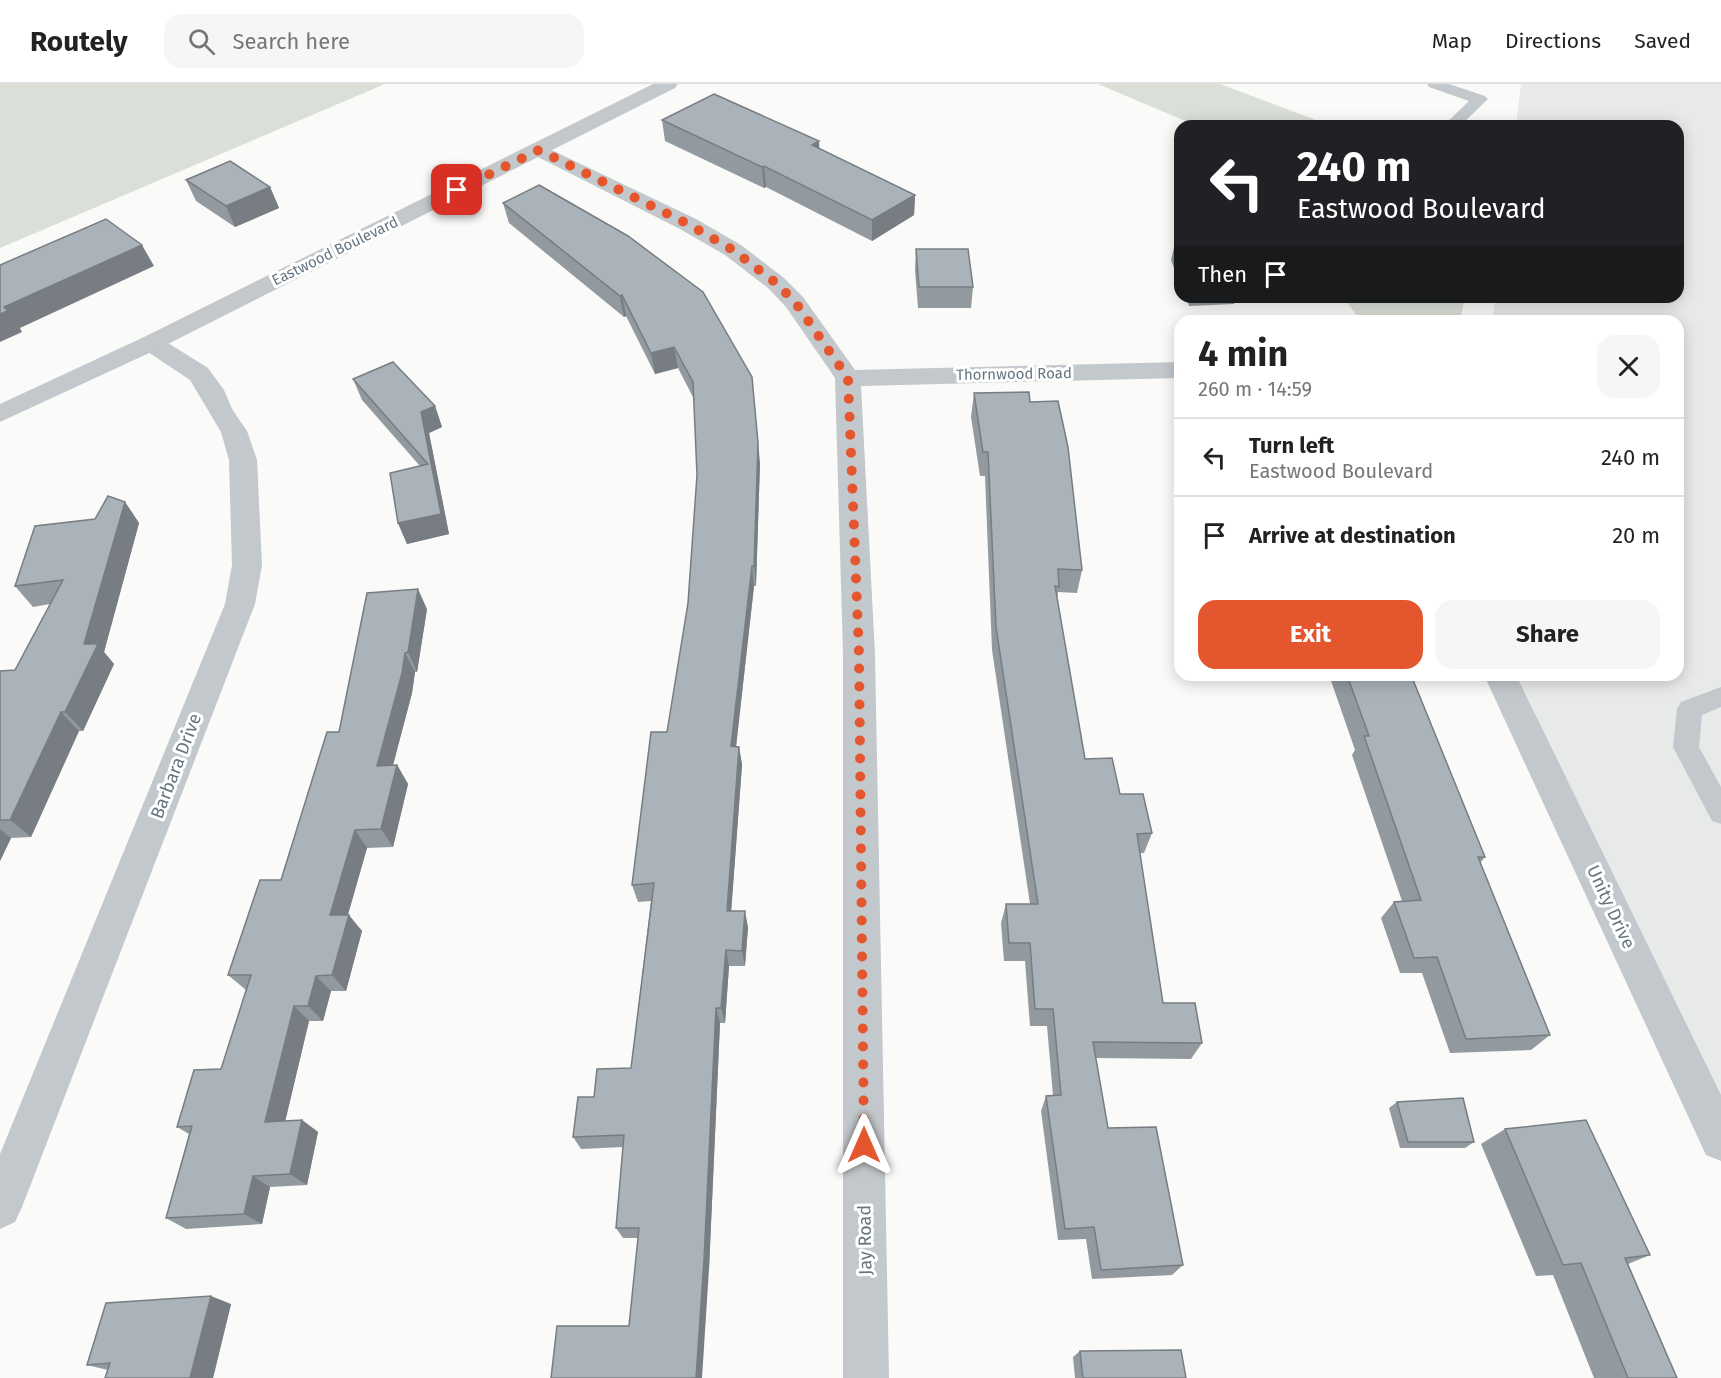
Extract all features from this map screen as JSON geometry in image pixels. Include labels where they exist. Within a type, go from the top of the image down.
[{"type":"street","name":"Eastwood Boulevard","points":[[0,414],[151,343],[668,84]]},
{"type":"street","points":[[539,150],[688,224],[733,250],[776,283],[795,302],[848,378]]},
{"type":"street","name":"Barbara Drive","points":[[0,1207],[240,604],[247,565],[243,460],[234,431],[220,411],[211,390],[199,374],[151,343]]},
{"type":"street","name":"Thornwood Road","points":[[848,378],[1174,370]]},
{"type":"street","name":"Jay Road","points":[[848,378],[859,654],[866,1378]]},
{"type":"street","name":"Unity Drive","points":[[1503,681],[1721,1140]]},
{"type":"lane","points":[[1434,84],[1480,99],[1457,120]]},
{"type":"lane","points":[[1721,697],[1690,709],[1686,747],[1721,813]]},
{"type":"shaded area","points":[[0,84],[385,84],[0,248]]},
{"type":"shaded area","points":[[1098,84],[1220,84],[1316,120],[1183,120]]},
{"type":"shaded area","points":[[1521,84],[1721,84],[1721,1140],[1503,681],[1684,681],[1684,315],[1494,315],[1494,303],[1684,303],[1684,120],[1517,120]]},
{"type":"shaded area","points":[[1348,303],[1464,303],[1461,315],[1356,315]]},
{"type":"building","points":[[714,94],[819,141],[812,145],[915,195],[872,220],[764,166],[662,120]]},
{"type":"building","points":[[230,161],[270,187],[226,206],[186,180]]},
{"type":"building","points":[[539,185],[628,236],[703,292],[752,377],[758,443],[754,566],[752,566],[731,746],[739,747],[727,911],[745,911],[742,951],[726,950],[721,1008],[716,1008],[696,1378],[551,1378],[557,1326],[629,1326],[639,1228],[616,1228],[624,1135],[573,1137],[578,1097],[594,1097],[597,1069],[631,1068],[654,883],[632,885],[651,732],[667,732],[688,603],[697,475],[693,382],[674,347],[651,353],[622,295],[620,296],[503,203]]},
{"type":"building","points":[[106,219],[142,245],[4,307],[8,311],[0,314],[0,265]]},
{"type":"building","points":[[916,249],[968,249],[973,287],[919,287]]},
{"type":"building","points":[[393,362],[435,406],[421,412],[441,514],[398,523],[390,473],[428,464],[353,379]]},
{"type":"building","points":[[1029,392],[1030,402],[1058,401],[1068,447],[1082,570],[1058,569],[1059,587],[1055,586],[1085,759],[1112,758],[1120,794],[1143,794],[1152,833],[1137,834],[1163,1003],[1195,1003],[1202,1043],[1093,1042],[1108,1128],[1156,1127],[1183,1265],[1101,1270],[1094,1227],[1065,1229],[1046,1096],[1061,1095],[1053,1009],[1035,1009],[1030,943],[1009,943],[1006,904],[1038,904],[996,627],[988,452],[983,452],[974,393]]},
{"type":"building","points":[[108,496],[125,502],[84,644],[98,644],[65,712],[61,712],[10,820],[0,820],[0,671],[15,670],[63,580],[15,586],[35,526],[95,519]]},
{"type":"building","points":[[418,589],[408,652],[405,653],[402,673],[377,766],[397,765],[381,829],[355,830],[330,915],[349,915],[332,975],[316,976],[308,1006],[294,1006],[265,1122],[302,1120],[290,1174],[253,1176],[244,1214],[166,1218],[192,1126],[177,1127],[194,1070],[221,1069],[251,975],[228,975],[260,880],[281,880],[327,732],[339,732],[367,593]]},
{"type":"building","points":[[1349,681],[1413,681],[1485,857],[1478,857],[1550,1035],[1466,1039],[1437,957],[1414,958],[1394,902],[1421,900],[1364,736],[1369,736]]},
{"type":"building","points":[[1463,1098],[1474,1142],[1408,1142],[1397,1102]]},
{"type":"building","points":[[1586,1120],[1650,1255],[1625,1258],[1677,1378],[1628,1378],[1581,1263],[1563,1265],[1505,1129]]},
{"type":"building","points":[[211,1296],[190,1378],[105,1378],[110,1363],[87,1365],[106,1303]]},
{"type":"building","points":[[1181,1350],[1186,1378],[1083,1378],[1080,1351]]},
{"type":"route","points":[[457,190],[539,150],[688,224],[733,250],[776,283],[795,302],[848,378],[859,654],[864,1145]]}]
